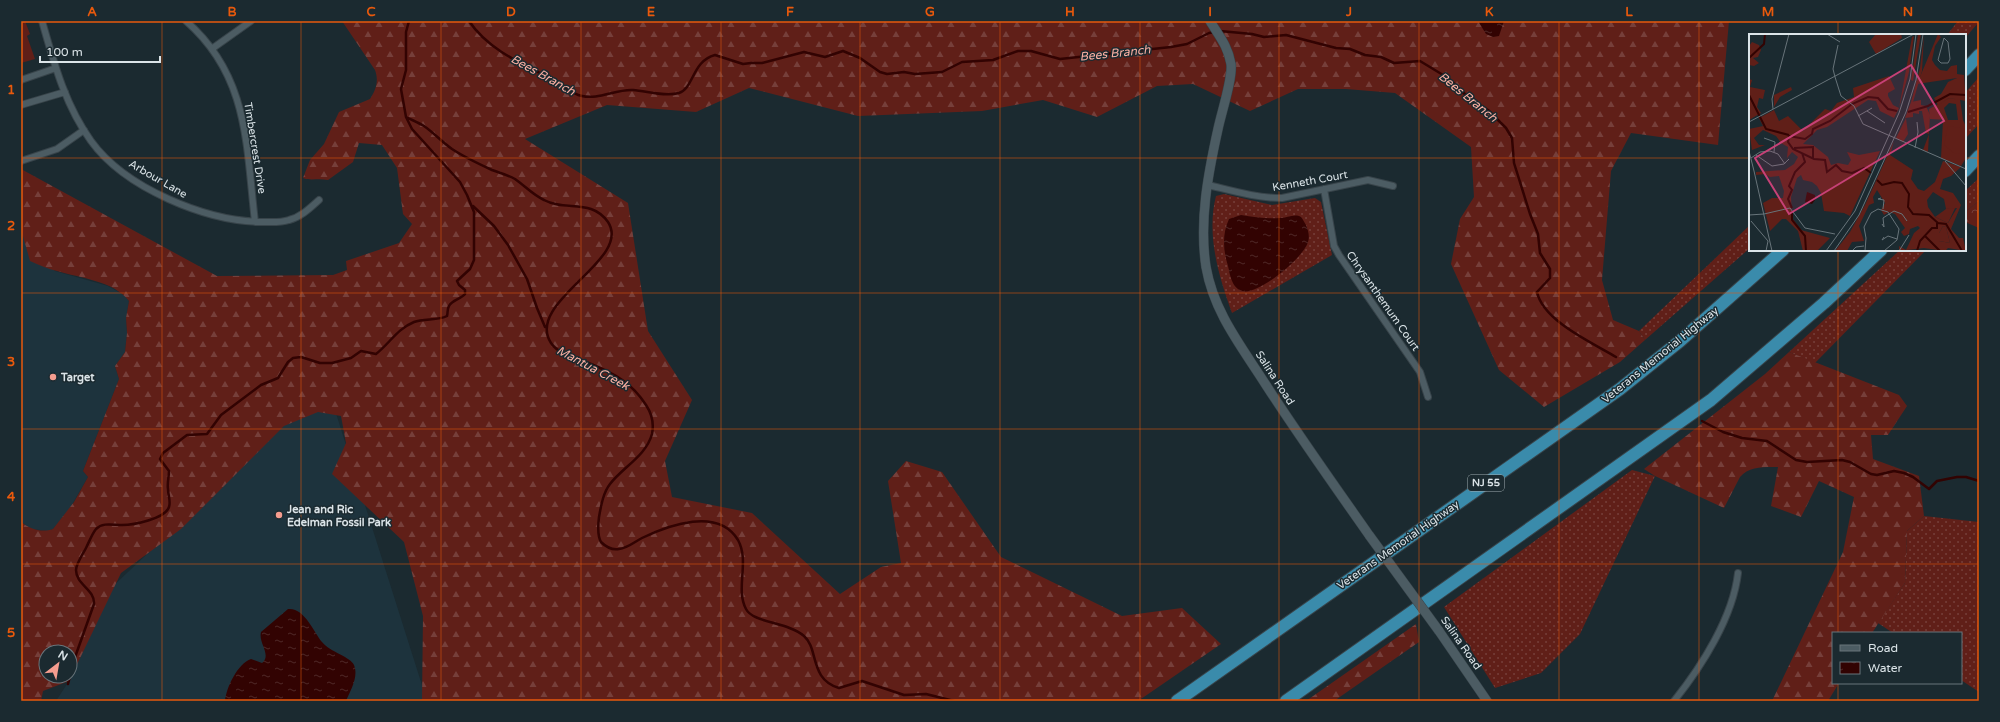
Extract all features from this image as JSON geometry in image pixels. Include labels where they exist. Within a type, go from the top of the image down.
[{"type":"highway","points":[[1966,69],[1979,55]]},
{"type":"highway","points":[[1966,170],[1979,156]]},
{"type":"highway","name":"Veterans Memorial Highway","points":[[1177,701],[1620,389],[1686,336],[1782,251]]},
{"type":"highway","points":[[1286,701],[1705,405],[1824,303],[1880,251]]},
{"type":"street","name":"Arbour Lane","points":[[42,21],[56,68],[75,117],[93,143],[110,161],[130,176],[165,197],[186,207],[219,217],[255,222],[288,221],[298,217],[319,200]]},
{"type":"street","name":"Timbercrest Drive","points":[[186,21],[213,48],[230,77],[240,106],[255,222]]},
{"type":"street","points":[[213,48],[251,21]]},
{"type":"street","name":"Salina Road","points":[[1212,24],[1228,51],[1231,72],[1218,129],[1203,216],[1204,248],[1210,285],[1223,319],[1291,424],[1487,701]]},
{"type":"street","points":[[21,80],[56,68]]},
{"type":"street","points":[[21,105],[65,92]]},
{"type":"street","points":[[21,161],[57,149],[84,130]]},
{"type":"street","name":"Kenneth Court","points":[[1208,185],[1255,197],[1270,198],[1282,198],[1368,180],[1393,186]]},
{"type":"street","name":"Chrysanthemum Court","points":[[1324,190],[1334,246],[1420,372],[1428,397]]},
{"type":"street","points":[[1674,701],[1707,655],[1736,592],[1738,573]]},
{"type":"shaded area","points":[[21,229],[26,243],[55,271],[108,286],[124,295],[129,301],[126,318],[127,333],[125,352],[115,366],[119,379],[83,471],[88,477],[70,508],[53,529],[48,531],[32,529],[21,522]]},
{"type":"shaded area","name":"Jean and Ric Edelman Fossil Park","points":[[327,385],[427,701],[56,701],[67,684],[78,684],[78,653],[94,604]]},
{"type":"green space","points":[[21,21],[25,21],[30,34],[27,36],[35,59],[21,63]]},
{"type":"green space","points":[[342,21],[1729,21],[1718,145],[1631,133],[1611,171],[1602,280],[1613,320],[1639,331],[1645,340],[1620,362],[1544,407],[1499,370],[1451,264],[1460,219],[1474,197],[1471,147],[1395,93],[1346,89],[1298,89],[1250,111],[1193,84],[1157,86],[1097,117],[1043,100],[982,111],[858,116],[749,88],[696,112],[607,105],[525,139],[628,203],[648,331],[692,400],[665,461],[672,497],[752,513],[840,594],[881,567],[901,563],[888,481],[906,461],[942,472],[1001,557],[1122,616],[1182,608],[1221,644],[1138,701],[422,701],[423,616],[404,542],[332,474],[346,443],[341,416],[318,412],[284,426],[181,529],[121,573],[78,662],[78,644],[38,644],[38,684],[61,684],[43,691],[41,701],[21,701],[21,522],[36,530],[45,531],[53,529],[74,502],[88,477],[83,471],[119,379],[115,366],[125,352],[127,333],[126,318],[129,301],[123,294],[106,285],[86,278],[50,269],[30,261],[21,229],[21,169],[217,276],[333,275],[347,270],[346,261],[399,243],[412,224],[403,214],[397,168],[382,145],[359,143],[353,162],[328,180],[303,178],[310,160],[324,144],[339,112],[370,99],[374,92],[377,78],[375,70]]},
{"type":"green space","points":[[1958,21],[1979,21],[1966,37],[1966,34],[1948,34]]},
{"type":"green space","points":[[1979,77],[1979,124],[1966,138],[1966,92]]},
{"type":"green space","points":[[1979,178],[1979,201],[1966,211],[1966,190]]},
{"type":"green space","points":[[1224,194],[1272,205],[1315,198],[1321,202],[1332,255],[1232,313],[1215,256],[1213,241],[1213,211],[1216,196]]},
{"type":"green space","points":[[1979,201],[1979,228],[1966,222],[1966,211]]},
{"type":"green space","points":[[1749,226],[1749,249],[1645,340],[1639,331]]},
{"type":"green space","points":[[1899,251],[1925,251],[1815,363],[1789,352]]},
{"type":"green space","points":[[1789,352],[1899,395],[1907,406],[1888,435],[1871,435],[1873,459],[1919,476],[1924,516],[1907,531],[1905,583],[1873,632],[1832,632],[1832,684],[1838,684],[1828,701],[1772,701],[1843,552],[1854,497],[1819,481],[1801,517],[1771,506],[1778,467],[1763,467],[1748,471],[1740,477],[1724,508],[1655,476],[1644,469],[1765,374]]},
{"type":"green space","points":[[1632,470],[1655,476],[1580,634],[1541,673],[1495,688],[1444,607]]},
{"type":"green space","points":[[1924,516],[1979,522],[1979,692],[1962,681],[1962,632],[1892,632],[1878,623],[1905,583],[1907,531]]},
{"type":"green space","points":[[1416,624],[1419,642],[1334,701],[1306,701]]},
{"type":"water","points":[[1478,21],[1504,21],[1499,36],[1493,37],[1486,34]]},
{"type":"water","points":[[1241,215],[1270,218],[1299,216],[1306,225],[1309,235],[1309,240],[1305,249],[1290,265],[1269,282],[1249,291],[1242,291],[1236,287],[1232,281],[1224,248],[1225,230],[1229,219]]},
{"type":"water","points":[[288,609],[294,609],[304,616],[326,646],[349,659],[354,665],[355,679],[346,701],[225,701],[230,683],[242,665],[251,659],[262,663],[265,660],[266,656],[261,640],[261,632]]},
{"type":"waterway","points":[[78,649],[94,604],[94,599],[92,594],[79,580],[76,570],[77,565],[93,533],[102,525],[127,525],[141,522],[162,515],[166,511],[170,502],[168,487],[169,471],[160,459],[163,453],[187,435],[207,434],[221,415],[261,385],[278,378],[288,362],[293,358],[301,357],[320,363],[332,363],[351,358],[361,351],[376,354],[398,332],[408,325],[418,321],[443,318],[447,316],[450,304],[465,294],[465,290],[457,281],[470,269],[474,260],[474,212],[460,182],[412,129],[406,117],[401,89],[406,70],[406,32],[409,21]]},
{"type":"waterway","name":"Bees Branch","points":[[469,21],[477,32],[497,49],[520,63],[556,81],[571,92],[588,97],[601,96],[627,90],[662,94],[679,93],[688,86],[697,68],[707,58],[715,55],[743,64],[762,63],[804,52],[825,57],[843,51],[860,58],[880,72],[887,74],[904,72],[915,74],[942,72],[962,62],[993,60],[1018,51],[1031,51],[1060,59],[1171,47],[1187,44],[1209,33],[1215,32]]},
{"type":"waterway","name":"Bees Branch","points":[[1220,31],[1252,34],[1264,37],[1286,35],[1336,48],[1350,49],[1365,55],[1381,57],[1394,63],[1420,61],[1448,78],[1469,98],[1488,110],[1506,128],[1512,138],[1514,163],[1538,234],[1540,253],[1550,269],[1550,278],[1537,292],[1541,303],[1559,322],[1570,330],[1616,357]]},
{"type":"waterway","name":"Mantua Creek","points":[[406,117],[424,126],[457,152],[487,168],[515,179],[540,198],[552,203],[578,206],[594,210],[608,222],[612,236],[606,251],[552,312],[547,328],[551,343],[559,351],[608,372],[629,385],[641,397],[650,412],[652,419],[652,434],[645,449],[615,478],[604,495],[598,523],[598,533],[601,542],[610,548],[619,549],[653,533],[679,524],[706,521],[718,524],[729,530],[738,540],[741,548],[743,557],[742,592],[746,609],[750,614],[756,617],[797,631],[804,636],[812,648],[819,671],[829,684],[839,688],[862,681],[904,695],[926,694],[954,701]]},
{"type":"waterway","points":[[473,206],[494,226],[508,245],[527,279],[545,327]]},
{"type":"waterway","name":"Bees Branch","points":[[1702,421],[1723,432],[1742,438],[1767,441],[1796,460],[1807,462],[1842,460],[1850,462],[1871,474],[1877,475],[1894,471],[1904,473],[1913,477],[1929,489],[1937,481],[1957,477],[1966,477],[1979,481]]},
{"type":"place","name":"Target","points":[[53,377]]},
{"type":"place","name":"Jean and Ric Edelman Fossil Park","points":[[279,515]]}]
